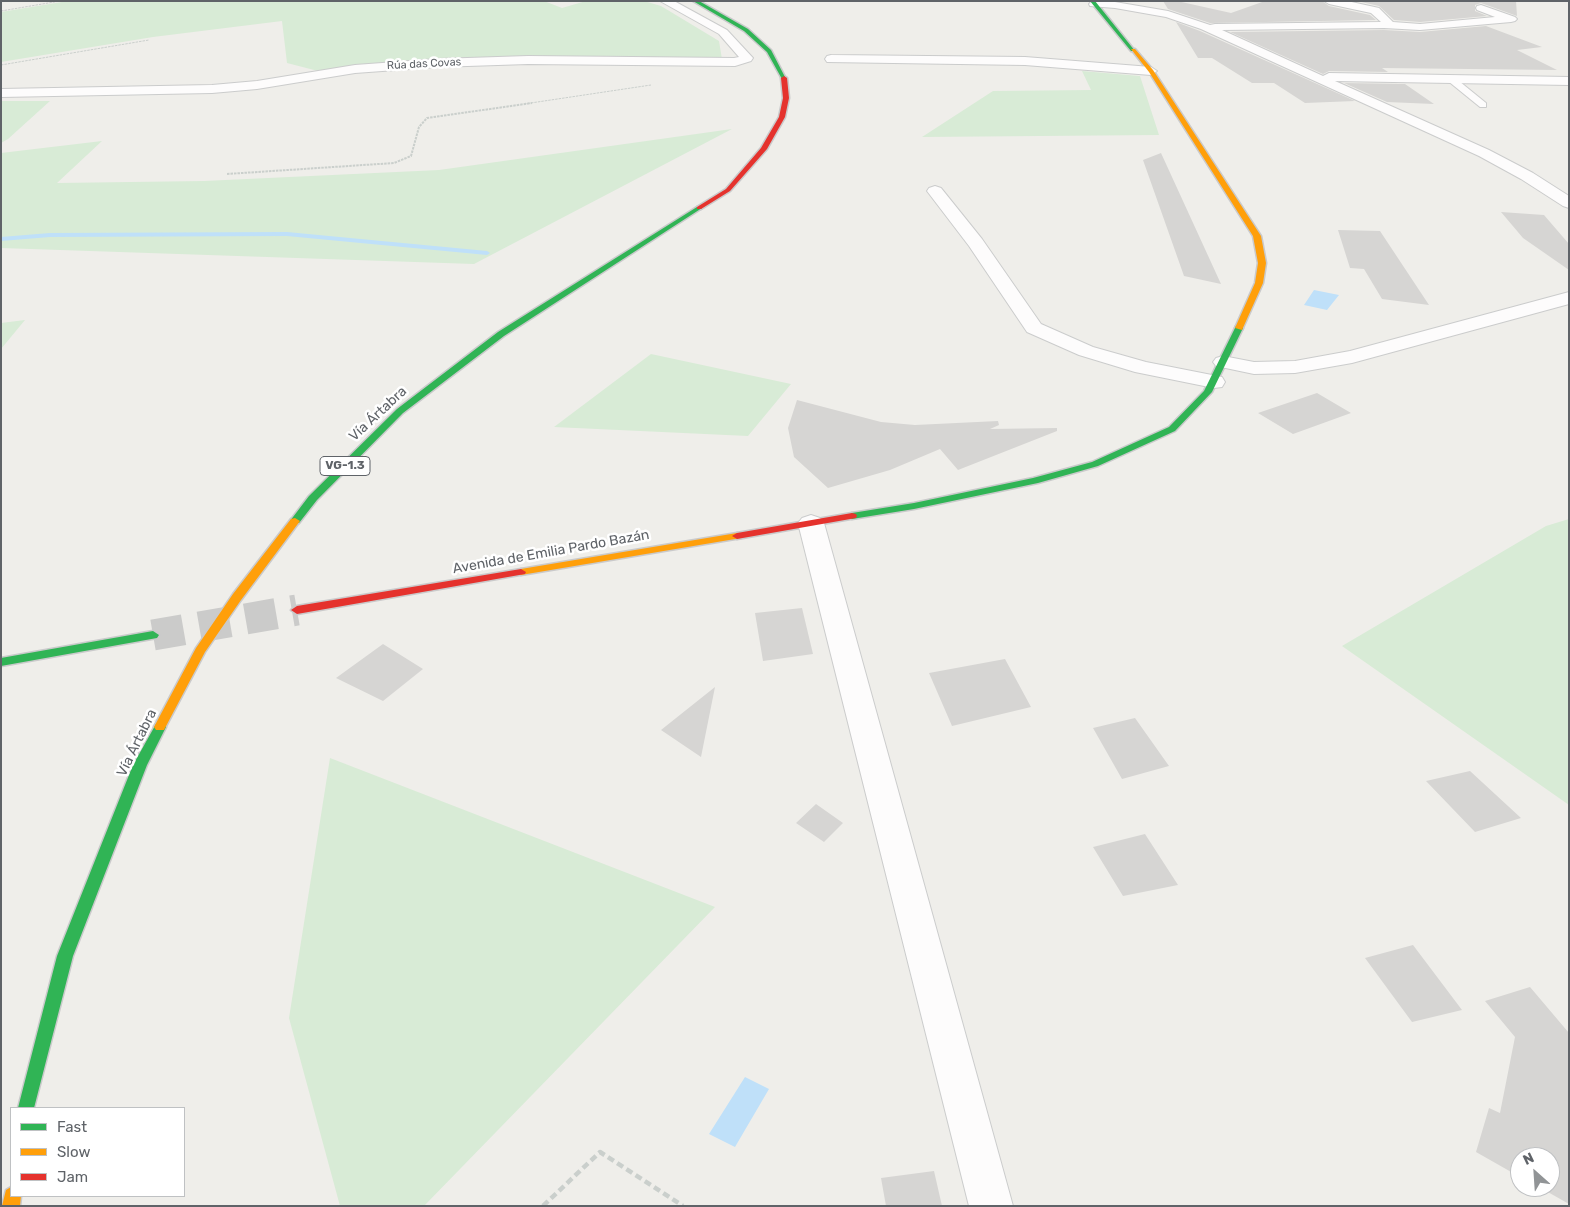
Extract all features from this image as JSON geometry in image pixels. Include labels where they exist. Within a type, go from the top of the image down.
[{"type":"main road","name":"Vía Ártabra","points":[[26,1107],[65,956],[140,765],[200,651],[237,596],[312,498],[400,412],[423,394],[501,334],[728,190],[764,149],[782,117],[786,98],[784,75],[769,50],[746,30],[695,1]]},
{"type":"main road","name":"Avenida de Emilia Pardo Bazán","points":[[297,610],[914,506],[1025,483],[1096,464],[1172,429],[1208,392],[1214,382],[1259,283],[1262,263],[1257,236],[1151,71],[1093,2]]},
{"type":"main road","points":[[1,662],[153,635]]},
{"type":"street","name":"Rúa das Covas","points":[[1,94],[212,89],[257,86],[355,69],[428,63],[528,60],[735,62],[747,58],[723,32],[665,1]]},
{"type":"street","points":[[1329,1],[1375,10],[1387,22],[1384,25]]},
{"type":"street","points":[[1093,2],[1146,9],[1186,19],[1205,27],[1484,153],[1527,176],[1569,203]]},
{"type":"street","points":[[1205,27],[1384,25],[1420,27],[1511,19],[1482,8]]},
{"type":"street","points":[[831,59],[1025,61],[1151,71]]},
{"type":"street","points":[[1318,77],[1569,81]]},
{"type":"street","points":[[935,191],[976,243],[1034,328],[1086,351],[1142,368],[1214,382]]},
{"type":"street","points":[[1223,362],[1254,368],[1295,367],[1352,357],[1569,298]]},
{"type":"street","points":[[811,523],[990,1206]]},
{"type":"lane","points":[[1451,79],[1483,105]]},
{"type":"path","points":[[1,11],[60,1]]},
{"type":"path","points":[[1,65],[149,40]]},
{"type":"path","points":[[227,174],[394,163],[411,156],[419,127],[427,118],[659,84],[671,80],[673,77],[657,62]]},
{"type":"path","points":[[543,1206],[600,1152],[683,1206]]},
{"type":"green space","points":[[68,1],[544,1],[562,8],[586,1],[644,1],[661,6],[719,41],[722,59],[579,56],[437,58],[318,71],[287,63],[282,21],[153,37],[1,62],[1,12]]},
{"type":"green space","points":[[1082,71],[1140,76],[1159,135],[922,137],[993,91],[1091,90]]},
{"type":"green space","points":[[1,101],[50,101],[8,139],[1,143]]},
{"type":"green space","points":[[732,129],[474,264],[1,248],[1,153],[102,141],[57,183],[204,181],[439,170]]},
{"type":"green space","points":[[25,320],[1,349],[1,323]]},
{"type":"green space","points":[[651,354],[791,384],[748,436],[554,427]]},
{"type":"green space","points":[[1569,519],[1569,805],[1342,646],[1546,526]]},
{"type":"green space","points":[[330,758],[715,907],[424,1206],[340,1206],[289,1018]]},
{"type":"water","points":[[1314,290],[1339,295],[1327,310],[1304,305]]},
{"type":"water","points":[[745,1077],[769,1089],[735,1147],[709,1134]]},
{"type":"building","points":[[1163,1],[1177,1],[1231,13],[1265,1],[1322,1],[1329,6],[1370,15],[1376,20],[1210,23],[1168,9]]},
{"type":"building","points":[[1357,1],[1516,1],[1517,16],[1481,3],[1475,5],[1475,11],[1487,16],[1420,22],[1394,20],[1379,6]]},
{"type":"building","points":[[1176,22],[1355,101],[1305,103],[1274,83],[1252,83],[1212,58],[1198,58]]},
{"type":"building","points":[[1486,26],[1542,47],[1517,50],[1557,70],[1382,68],[1388,72],[1329,71],[1323,74],[1230,32],[1384,30],[1420,32]]},
{"type":"building","points":[[1344,83],[1405,84],[1434,104],[1387,102]]},
{"type":"building","points":[[1161,153],[1221,284],[1184,276],[1143,160]]},
{"type":"building","points":[[1501,212],[1544,215],[1569,244],[1569,270],[1523,238]]},
{"type":"building","points":[[1338,230],[1380,231],[1429,305],[1382,299],[1364,269],[1350,268]]},
{"type":"building","points":[[1317,393],[1351,413],[1293,434],[1258,413]]},
{"type":"building","points":[[797,400],[881,422],[915,425],[998,421],[999,425],[990,429],[1057,428],[1057,431],[958,470],[940,449],[890,470],[828,488],[794,457],[788,428]]},
{"type":"building","points":[[802,608],[813,654],[763,661],[755,613]]},
{"type":"building","points":[[383,644],[423,669],[383,701],[336,678]]},
{"type":"building","points":[[1005,659],[1031,707],[952,726],[929,673]]},
{"type":"building","points":[[715,687],[701,757],[661,730]]},
{"type":"building","points":[[1135,718],[1169,766],[1122,779],[1093,728]]},
{"type":"building","points":[[1470,771],[1521,818],[1475,832],[1426,781]]},
{"type":"building","points":[[816,804],[843,823],[824,842],[796,823]]},
{"type":"building","points":[[1145,834],[1178,885],[1123,896],[1093,847]]},
{"type":"building","points":[[1413,945],[1462,1010],[1412,1022],[1365,958]]},
{"type":"building","points":[[1530,987],[1569,1033],[1569,1204],[1557,1197],[1560,1197],[1560,1147],[1510,1147],[1510,1171],[1476,1152],[1489,1108],[1500,1113],[1515,1037],[1485,1001]]},
{"type":"building","points":[[934,1171],[942,1206],[886,1206],[881,1178]]},
{"type":"waterway","points":[[1,239],[50,235],[287,234],[487,253]]},
{"type":"tunnel","points":[[153,635],[297,610]]},
{"type":"traffic: fast","points":[[695,1],[746,30],[769,51],[784,78]]},
{"type":"traffic: fast","points":[[1092,1],[1133,50]]},
{"type":"traffic: fast","points":[[295,521],[313,498],[400,411],[501,334],[699,208]]},
{"type":"traffic: fast","points":[[852,516],[914,506],[1035,481],[1095,464],[1172,429],[1208,392],[1239,328]]},
{"type":"traffic: fast","points":[[1,662],[153,635]]},
{"type":"traffic: fast","points":[[26,1107],[65,956],[140,765],[160,727]]},
{"type":"traffic: slow","points":[[1133,50],[1151,71],[1257,236],[1262,263],[1259,283],[1239,328]]},
{"type":"traffic: slow","points":[[160,727],[200,651],[237,597],[295,521]]},
{"type":"traffic: slow","points":[[521,572],[737,536]]},
{"type":"traffic: slow","points":[[11,1206],[12,1197]]},
{"type":"traffic: jam","points":[[699,208],[728,190],[764,149],[782,117],[786,98],[784,78]]},
{"type":"traffic: jam","points":[[737,536],[852,516]]},
{"type":"traffic: jam","points":[[297,610],[521,572]]}]
